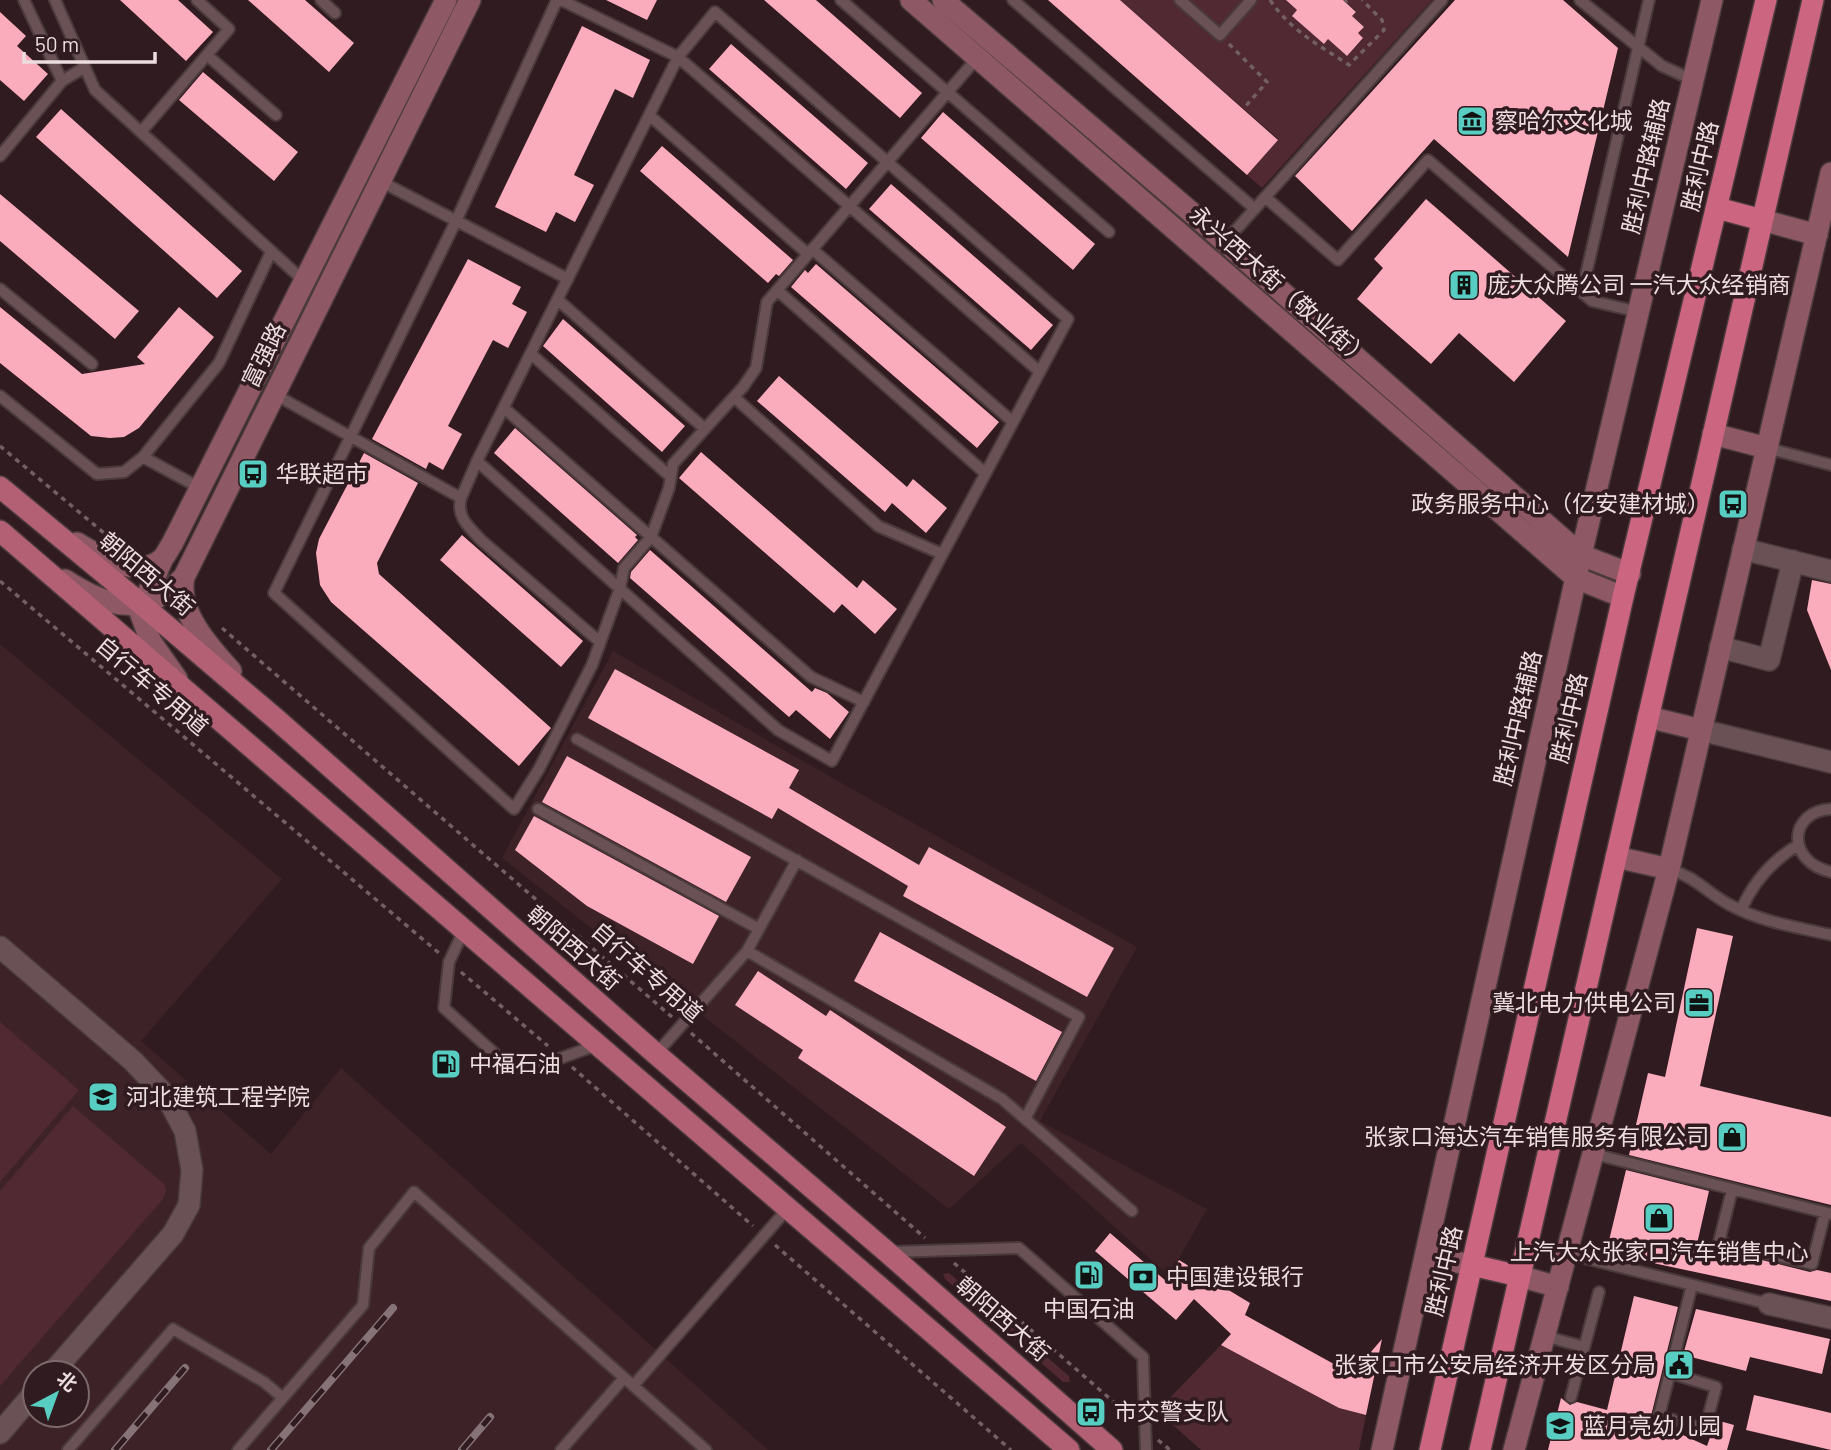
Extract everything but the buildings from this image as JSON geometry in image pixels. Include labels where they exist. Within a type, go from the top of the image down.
[{"type":"highway","name":"胜利中路","points":[[1430,1450],[1623,597],[1766,0]]},
{"type":"highway","points":[[1480,1450],[1813,0]]},
{"type":"highway","points":[[1717,208],[1762,220]]},
{"type":"highway","points":[[1472,1265],[1519,1276]]},
{"type":"main road","name":"富强路","points":[[142,603],[446,0]]},
{"type":"main road","name":"富强路","points":[[184,577],[470,0]]},
{"type":"main road","name":"永兴西大街（敬业街）","points":[[911,0],[1576,578],[1623,597]]},
{"type":"main road","name":"永兴西大街（敬业街）","points":[[943,0],[1225,242],[1581,555],[1630,574]]},
{"type":"main road","name":"胜利中路辅路","points":[[1382,1450],[1581,555],[1712,0]]},
{"type":"main road","points":[[1514,1450],[1669,869],[1831,173]]},
{"type":"main road","points":[[1762,220],[1816,235]]},
{"type":"main road","points":[[1713,434],[1767,448]]},
{"type":"main road","name":"朝阳西大街","points":[[0,486],[142,603],[1112,1450]]},
{"type":"main road","points":[[24,507],[105,559],[127,566],[143,566],[162,560]]},
{"type":"main road","points":[[0,531],[1069,1450]]},
{"type":"main road","points":[[40,564],[101,600],[128,607],[172,590],[184,577]]},
{"type":"main road","points":[[184,577],[181,589],[186,604],[213,651],[275,719]]},
{"type":"main road","points":[[142,603],[139,612],[151,642],[184,688]]},
{"type":"main road","points":[[1648,717],[1701,730]]},
{"type":"main road","points":[[1616,857],[1669,869]]},
{"type":"main road","points":[[1426,1256],[1472,1265]]},
{"type":"main road","points":[[1519,1276],[1559,1287]]},
{"type":"street","points":[[1743,549],[1831,571]]},
{"type":"street","points":[[1720,647],[1769,660],[1793,561]]},
{"type":"street","points":[[1701,730],[1831,762]]},
{"type":"street","points":[[0,947],[134,1061],[167,1097],[185,1131],[192,1170],[189,1205],[173,1234],[64,1359]]},
{"type":"street","points":[[1769,1304],[1831,1318]]},
{"type":"street","points":[[0,1433],[21,1408]]},
{"type":"lane","points":[[23,0],[62,81]]},
{"type":"lane","points":[[55,0],[95,90],[304,282]]},
{"type":"lane","points":[[141,132],[229,29],[210,4],[197,0]]},
{"type":"lane","points":[[321,0],[335,13]]},
{"type":"lane","points":[[977,58],[848,206],[767,302],[756,368],[734,397],[673,464],[651,537],[624,568],[620,589],[592,665],[545,757],[514,810],[274,593],[456,221],[559,0],[678,57],[848,206],[1040,372]]},
{"type":"lane","points":[[841,0],[1110,232]]},
{"type":"lane","points":[[1013,0],[1255,209]]},
{"type":"lane","points":[[1180,0],[1220,35],[1251,0]]},
{"type":"lane","points":[[1225,242],[1442,0]]},
{"type":"lane","points":[[1580,0],[1662,66],[1693,80]]},
{"type":"lane","points":[[1582,292],[1649,0]]},
{"type":"lane","points":[[477,461],[779,730],[832,761],[1068,320],[715,12],[678,57],[477,461],[458,508],[463,521],[481,540],[600,642]]},
{"type":"lane","points":[[207,55],[276,115]]},
{"type":"lane","points":[[0,156],[62,81],[85,68]]},
{"type":"lane","points":[[649,115],[1013,422]]},
{"type":"lane","points":[[1265,197],[1338,260],[1428,160],[1592,301],[1639,312]]},
{"type":"lane","points":[[380,181],[568,279]]},
{"type":"lane","points":[[0,396],[97,474],[124,472],[143,457],[219,363],[271,252]]},
{"type":"lane","points":[[0,289],[92,364]]},
{"type":"lane","points":[[777,290],[985,473]]},
{"type":"lane","points":[[558,300],[705,429]]},
{"type":"lane","points":[[530,354],[671,477]]},
{"type":"lane","points":[[274,394],[461,498]]},
{"type":"lane","points":[[734,397],[878,526],[942,555]]},
{"type":"lane","points":[[504,408],[811,677],[864,702]]},
{"type":"lane","points":[[1767,448],[1831,465]]},
{"type":"lane","points":[[143,457],[200,488]]},
{"type":"lane","points":[[577,739],[1079,1017],[1025,1119]]},
{"type":"lane","points":[[538,809],[759,929]]},
{"type":"lane","points":[[1831,809],[1817,811],[1808,816],[1802,824],[1798,845],[1808,862],[1816,868],[1831,872]]},
{"type":"lane","points":[[1741,910],[1774,862],[1798,845]]},
{"type":"lane","points":[[656,1054],[747,951],[797,860]]},
{"type":"lane","points":[[1669,869],[1688,875],[1728,905],[1754,916],[1831,935]]},
{"type":"lane","points":[[464,930],[449,962],[443,1008],[513,1070],[561,1058],[597,1045]]},
{"type":"lane","points":[[747,951],[1002,1099],[1132,1211]]},
{"type":"lane","points":[[1594,1154],[1828,1214],[1812,1264],[1719,1242],[1732,1190]]},
{"type":"lane","points":[[238,1450],[363,1305],[369,1248],[414,1192],[706,1450]]},
{"type":"lane","points":[[633,1386],[789,1208]]},
{"type":"lane","points":[[887,1252],[1019,1248],[1143,1357],[1146,1450]]},
{"type":"lane","points":[[1568,1254],[1769,1304]]},
{"type":"lane","points":[[1670,1373],[1716,1387],[1705,1429],[1659,1416],[1692,1285]]},
{"type":"lane","points":[[1572,1397],[1599,1293]]},
{"type":"lane","points":[[68,1450],[173,1329],[264,1382],[283,1398]]},
{"type":"lane","points":[[1545,1336],[1584,1347]]},
{"type":"lane","points":[[561,1450],[624,1378]]},
{"type":"path","points":[[1270,0],[1289,22],[1317,47],[1349,65],[1384,30],[1382,20],[1362,0]]},
{"type":"path","points":[[1220,35],[1267,82],[1243,109]]},
{"type":"path","points":[[0,446],[112,540]]},
{"type":"path","name":"自行车专用道","points":[[0,581],[561,1058],[1011,1450]]},
{"type":"path","name":"自行车专用道","points":[[222,629],[1170,1450]]},
{"type":"shaded area","points":[[1120,0],[1286,0],[1297,10],[1293,16],[1324,44],[1328,39],[1347,56],[1363,39],[1358,33],[1364,27],[1352,16],[1356,11],[1343,0],[1432,0],[1262,188],[1247,175],[1278,139]]},
{"type":"shaded area","points":[[0,644],[282,879],[141,1041],[271,1154],[341,1068],[768,1450],[0,1450]]},
{"type":"shaded area","points":[[613,651],[836,780],[1137,947],[1040,1121],[1207,1209],[1169,1276],[1021,1143],[949,1209],[502,858]]},
{"type":"shaded area","points":[[0,1022],[79,1090],[0,1182]]},
{"type":"shaded area","points":[[73,1106],[164,1184],[166,1190],[163,1199],[0,1386],[0,1191]]},
{"type":"shaded area","points":[[949,1273],[1069,1376],[1070,1382],[1063,1382],[945,1279],[943,1274]]},
{"type":"shaded area","points":[[1221,1345],[1339,1408],[1366,1415],[1359,1450],[1201,1450],[1164,1417],[1163,1405]]},
{"type":"railway","points":[[271,1450],[393,1308]]},
{"type":"railway","points":[[115,1450],[185,1368]]},
{"type":"railway","points":[[462,1450],[490,1417]]},
{"type":"place","name":"察哈尔文化城","points":[[1472,121]]},
{"type":"place","name":"庞大众腾公司 一汽大众经销商","points":[[1464,285]]},
{"type":"place","name":"华联超市","points":[[253,474]]},
{"type":"place","name":"政务服务中心（亿安建材城）","points":[[1733,504]]},
{"type":"place","name":"冀北电力供电公司","points":[[1699,1003]]},
{"type":"place","name":"中福石油","points":[[446,1064]]},
{"type":"place","name":"河北建筑工程学院","points":[[103,1097]]},
{"type":"place","name":"张家口海达汽车销售服务有限公司","points":[[1732,1137]]},
{"type":"place","name":"上汽大众张家口汽车销售中心","points":[[1659,1218]]},
{"type":"place","name":"中国石油","points":[[1089,1275]]},
{"type":"place","name":"中国建设银行","points":[[1143,1277]]},
{"type":"place","name":"张家口市公安局经济开发区分局","points":[[1679,1365]]},
{"type":"place","name":"市交警支队","points":[[1091,1412]]},
{"type":"place","name":"蓝月亮幼儿园","points":[[1560,1426]]}]
